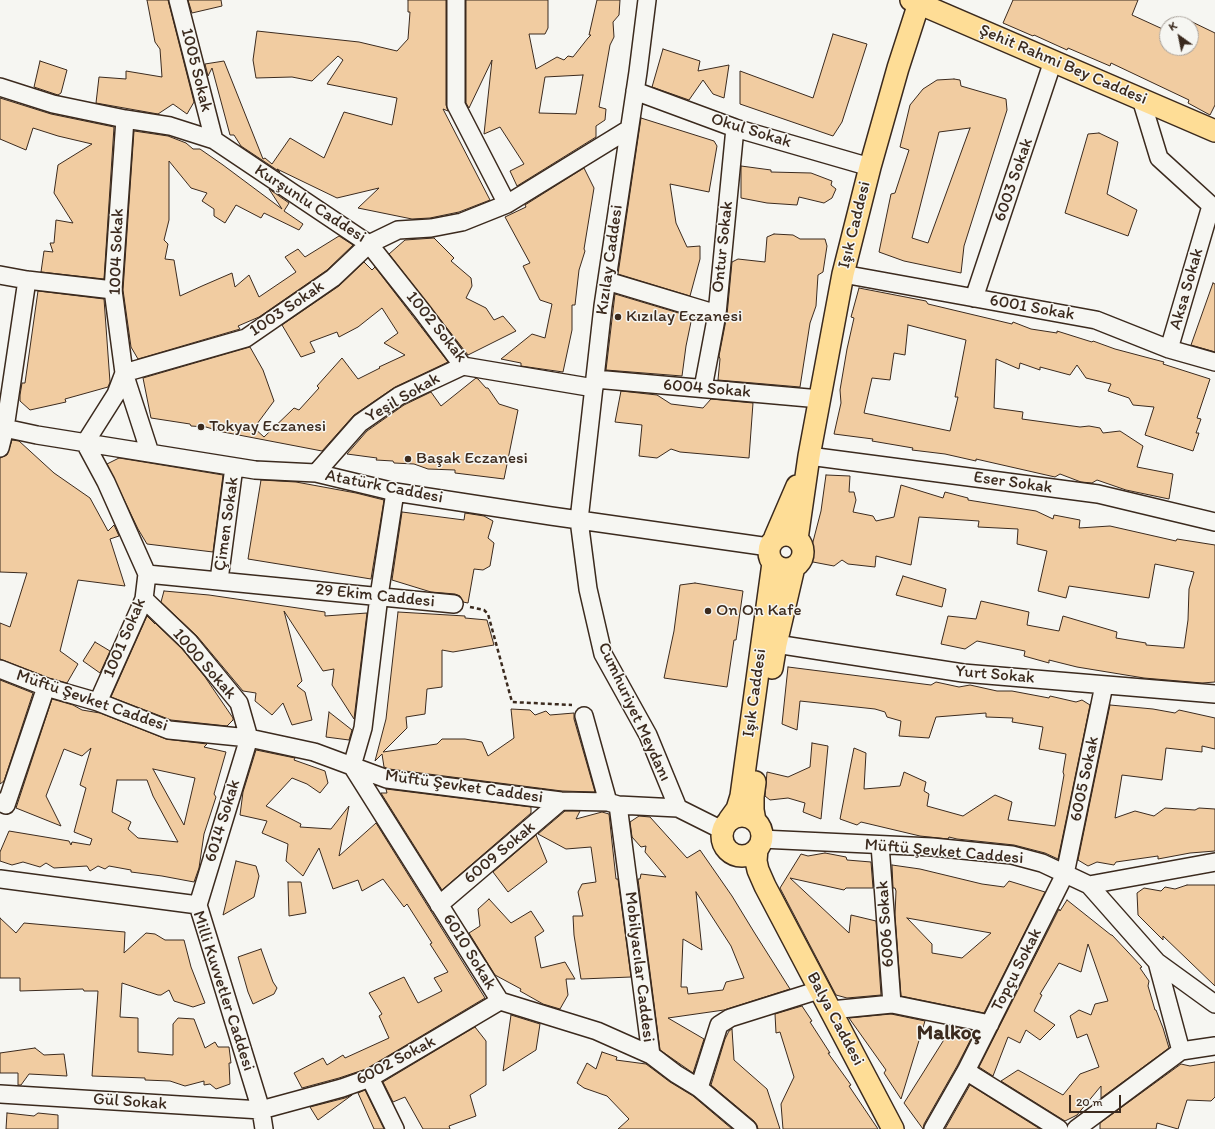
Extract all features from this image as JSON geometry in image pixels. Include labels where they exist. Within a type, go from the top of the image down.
[{"type":"main road","name":"Şehit Rahmi Bey Caddesi","points":[[917,1],[1215,131]]},
{"type":"main road","name":"Işık Caddesi","points":[[758,836],[753,810],[753,797],[776,644],[794,566],[798,563],[803,553],[803,548],[797,539],[809,456],[843,274],[870,166],[917,1]]},
{"type":"main road","name":"Işık Caddesi","points":[[726,825],[737,809],[741,796],[772,549],[809,456]]},
{"type":"main road","points":[[794,566],[783,569],[772,549],[787,534],[797,539]]},
{"type":"main road","name":"Müftü Şevket Caddesi","points":[[726,825],[740,816],[750,818],[758,836],[748,855],[741,856],[730,852]]},
{"type":"main road","points":[[726,825],[721,836],[722,842],[730,852]]},
{"type":"main road","name":"Balya Caddesi","points":[[758,836],[756,860],[758,870],[776,908],[893,1129]]},
{"type":"main road","name":"Balya Caddesi","points":[[730,852],[776,908]]},
{"type":"street","name":"1005 Sokak","points":[[178,0],[214,140]]},
{"type":"street","points":[[456,0],[456,105],[507,204]]},
{"type":"street","name":"Kızılay Caddesi","points":[[579,520],[607,281],[647,0]]},
{"type":"street","name":"6003 Sokak","points":[[974,298],[1053,61]]},
{"type":"street","name":"Kurşunlu Caddesi","points":[[0,87],[53,104],[125,119],[170,126],[214,140],[369,244],[398,230],[431,228],[462,222],[507,204],[629,129]]},
{"type":"street","name":"Okul Sokak","points":[[635,91],[735,128],[870,166]]},
{"type":"street","points":[[1141,99],[1159,158],[1213,208]]},
{"type":"street","name":"1004 Sokak","points":[[125,119],[113,290],[124,373],[150,453]]},
{"type":"street","name":"Ontur Sokak","points":[[703,388],[716,314],[735,128]]},
{"type":"street","name":"Aksa Sokak","points":[[1169,350],[1213,208]]},
{"type":"street","name":"1002 Sokak","points":[[369,244],[463,366],[594,384]]},
{"type":"street","name":"1003 Sokak","points":[[124,373],[246,338],[333,278],[369,244]]},
{"type":"street","name":"6001 Sokak","points":[[843,274],[1096,320],[1169,350],[1215,362]]},
{"type":"street","points":[[0,275],[27,280],[113,290]]},
{"type":"street","points":[[0,448],[27,280]]},
{"type":"street","points":[[607,281],[716,314]]},
{"type":"street","name":"Yeşil Sokak","points":[[316,473],[360,423],[399,396],[463,366]]},
{"type":"street","points":[[124,373],[116,394],[85,443],[106,482],[147,574]]},
{"type":"street","name":"6004 Sokak","points":[[594,384],[703,388],[820,399]]},
{"type":"street","name":"Atatürk Caddesi","points":[[3,428],[37,435],[234,467],[255,470],[316,473],[395,492],[772,549]]},
{"type":"street","name":"Eser Sokak","points":[[809,456],[1098,494],[1215,522]]},
{"type":"street","name":"Çimen Sokak","points":[[219,580],[234,467]]},
{"type":"street","points":[[352,766],[363,728],[379,596],[395,492]]},
{"type":"street","name":"Cumhuriyet Meydanı","points":[[579,520],[588,589],[603,654],[648,735],[678,808]]},
{"type":"street","name":"29 Ekim Caddesi","points":[[147,574],[454,604]]},
{"type":"street","name":"1001 Sokak","points":[[98,702],[144,599],[147,574]]},
{"type":"street","name":"1000 Sokak","points":[[144,599],[189,642],[239,703],[249,738]]},
{"type":"street","name":"Yurt Sokak","points":[[776,644],[963,673],[1215,694]]},
{"type":"street","name":"Müftü Şevket Caddesi","points":[[0,669],[46,687],[98,702],[169,730],[249,738],[314,752],[387,779],[561,801],[678,808],[726,825]]},
{"type":"street","name":"6005 Sokak","points":[[1065,874],[1104,685]]},
{"type":"street","points":[[0,802],[6,805],[46,687]]},
{"type":"street","points":[[584,716],[613,803]]},
{"type":"street","name":"6014 Sokak","points":[[198,905],[249,738]]},
{"type":"street","name":"6010 Sokak","points":[[352,766],[500,1001],[596,1031],[651,1055]]},
{"type":"street","name":"6009 Sokak","points":[[439,904],[561,801]]},
{"type":"street","name":"Mobilyacılar Caddesi","points":[[613,803],[651,1055],[698,1088],[748,1129]]},
{"type":"street","name":"Müftü Şevket Caddesi","points":[[758,836],[880,845],[932,847],[1012,855],[1042,863],[1089,885]]},
{"type":"street","name":"6006 Sokak","points":[[880,845],[892,1004]]},
{"type":"street","points":[[1089,885],[1215,862]]},
{"type":"street","name":"Topçu Sokak","points":[[933,1129],[966,1071],[1065,874]]},
{"type":"street","name":"Milli Kuvvetler Caddesi","points":[[0,879],[198,905],[261,1110],[264,1129]]},
{"type":"street","points":[[1089,885],[1157,962],[1215,1004]]},
{"type":"street","points":[[1157,962],[1181,1051]]},
{"type":"street","points":[[698,1088],[719,1025],[730,1018],[820,990]]},
{"type":"street","name":"6002 Sokak","points":[[261,1110],[342,1088],[370,1078],[500,1001]]},
{"type":"street","points":[[831,1010],[892,1004],[990,1024]]},
{"type":"street","points":[[1080,1127],[1181,1051],[1215,1046]]},
{"type":"street","points":[[966,1071],[1059,1129]]},
{"type":"street","points":[[370,1078],[395,1129]]},
{"type":"street","name":"Gül Sokak","points":[[0,1094],[261,1110]]},
{"type":"path","name":"29 Ekim Caddesi","points":[[454,604],[484,610],[488,614],[512,702],[576,705],[584,716]]},
{"type":"building","points":[[147,0],[168,0],[194,102],[187,114],[173,104],[158,114],[96,103],[99,77],[126,79],[126,71],[162,77],[160,49],[155,42]]},
{"type":"building","points":[[188,0],[221,0],[222,6],[192,13]]},
{"type":"building","points":[[408,0],[446,0],[446,105],[448,111],[443,109],[490,200],[459,212],[430,218],[412,219],[358,208],[379,188],[337,198],[277,169],[280,172],[241,146],[234,135],[230,135],[212,68],[208,76],[205,64],[224,61],[263,159],[265,158],[272,164],[290,138],[324,158],[344,112],[392,125],[397,98],[327,84],[343,60],[338,56],[312,81],[292,77],[256,78],[253,60],[257,31],[359,42],[397,51],[408,39],[410,12],[408,12]]},
{"type":"building","points":[[466,0],[548,0],[548,28],[545,34],[529,34],[536,69],[557,57],[564,60],[568,56],[573,57],[591,35],[589,35],[597,0],[620,0],[619,15],[613,22],[614,37],[610,45],[599,107],[606,109],[605,120],[596,126],[596,137],[517,186],[510,171],[524,164],[500,127],[484,134],[492,60],[469,108],[466,103]],"holes":[[[583,75],[576,114],[539,113],[545,77]]]},
{"type":"building","points":[[1013,0],[1138,0],[1132,15],[1159,27],[1159,56],[1199,56],[1199,25],[1215,33],[1215,105],[1210,115],[1188,103],[1189,100],[1111,63],[1110,66],[1003,23]]},
{"type":"building","points":[[833,34],[867,44],[842,122],[833,136],[740,104],[740,71],[813,98]]},
{"type":"building","points":[[663,49],[700,61],[698,71],[729,65],[724,98],[713,94],[703,80],[689,100],[652,87]]},
{"type":"building","points":[[40,61],[67,70],[61,93],[58,95],[34,87]]},
{"type":"building","points":[[937,80],[960,80],[961,86],[1006,99],[1007,110],[964,246],[961,273],[904,261],[879,252],[891,194],[895,193],[909,150],[900,147],[910,105],[923,89]],"holes":[[[970,128],[928,243],[912,238],[939,132]]]},
{"type":"building","points":[[0,98],[51,114],[114,127],[104,279],[41,272],[44,251],[53,252],[50,243],[54,243],[56,220],[73,223],[54,193],[58,165],[92,144],[33,128],[26,150],[0,139]]},
{"type":"building","points":[[641,118],[714,141],[717,146],[709,192],[670,184],[676,223],[687,247],[700,246],[700,259],[690,296],[618,274]]},
{"type":"building","points":[[134,131],[168,136],[186,143],[193,149],[200,149],[282,209],[269,189],[289,203],[284,211],[303,224],[299,230],[264,213],[261,218],[236,205],[225,223],[214,216],[214,209],[202,201],[207,193],[191,188],[169,161],[169,220],[164,240],[168,244],[165,259],[174,260],[180,296],[232,273],[235,287],[249,275],[259,297],[296,272],[285,257],[298,249],[305,257],[339,236],[353,245],[327,270],[259,317],[238,326],[240,329],[138,359],[131,347],[123,290]]},
{"type":"building","points":[[1099,133],[1118,142],[1107,194],[1137,210],[1128,236],[1065,213],[1088,134]]},
{"type":"building","points":[[741,166],[771,170],[771,172],[811,173],[832,181],[831,185],[836,189],[832,198],[824,203],[799,197],[797,205],[767,203],[741,198]]},
{"type":"building","points":[[584,168],[594,188],[584,249],[585,251],[579,270],[575,305],[572,305],[572,330],[563,372],[521,366],[521,363],[501,359],[532,334],[545,338],[552,304],[540,300],[523,266],[530,263],[505,217],[526,207],[525,205]]},
{"type":"building","points":[[774,234],[793,235],[800,239],[825,239],[827,246],[823,272],[818,275],[816,306],[810,323],[800,387],[718,380],[719,356],[727,315],[732,262],[738,259],[765,262],[767,237]]},
{"type":"building","points":[[434,238],[454,258],[451,261],[471,278],[472,286],[466,298],[486,308],[494,320],[503,316],[516,331],[468,355],[389,254],[405,240]]},
{"type":"building","points":[[364,262],[372,270],[375,267],[448,362],[395,387],[354,415],[322,451],[223,432],[206,427],[191,426],[190,424],[151,418],[143,378],[250,347],[263,370],[274,401],[254,428],[264,437],[294,408],[299,410],[319,388],[317,386],[342,358],[358,379],[405,355],[384,343],[398,333],[382,308],[358,327],[339,337],[337,332],[310,342],[315,352],[301,357],[282,325],[339,286]]},
{"type":"building","points":[[1213,283],[1215,284],[1215,352],[1191,345]]},
{"type":"building","points":[[859,288],[926,301],[928,304],[1012,324],[1013,322],[1031,329],[1057,333],[1057,331],[1164,362],[1163,364],[1210,379],[1197,418],[1201,419],[1196,433],[1199,433],[1193,451],[1145,435],[1154,407],[1133,405],[1129,398],[1108,391],[1111,384],[1086,378],[1077,365],[1070,375],[1040,367],[1040,370],[1020,363],[1019,369],[996,359],[994,408],[1023,412],[1022,419],[1080,427],[1089,426],[1100,428],[1103,433],[1120,431],[1143,446],[1137,467],[1173,474],[1169,499],[1126,490],[1097,480],[1092,483],[1081,482],[1060,474],[1055,477],[976,459],[976,461],[945,454],[912,450],[913,448],[872,441],[873,439],[834,434],[841,403],[840,390],[847,349],[854,318],[851,317]],"holes":[[[908,325],[966,340],[955,397],[958,397],[950,431],[864,413],[872,378],[890,380],[894,353],[905,355]]]},
{"type":"building","points":[[38,291],[104,299],[110,382],[108,387],[65,399],[66,402],[30,410],[20,401],[20,395],[22,383],[25,383]]},
{"type":"building","points":[[615,294],[692,317],[682,376],[606,370]]},
{"type":"building","points":[[476,378],[486,388],[488,388],[499,404],[518,410],[504,479],[455,473],[455,470],[428,469],[414,464],[394,463],[393,461],[376,460],[377,458],[347,454],[367,431],[404,405],[431,392],[441,406]]},
{"type":"building","points":[[621,391],[657,395],[671,404],[703,408],[711,399],[753,403],[749,458],[680,452],[671,449],[657,458],[639,456],[642,425],[615,422]]},
{"type":"building","points":[[12,440],[19,441],[54,473],[90,498],[108,531],[114,525],[119,536],[110,539],[125,586],[78,580],[60,651],[78,664],[67,683],[49,678],[0,659],[0,623],[10,627],[27,573],[0,572],[0,458],[7,455]]},
{"type":"building","points":[[119,458],[223,475],[213,552],[147,544],[138,529],[107,464]]},
{"type":"building","points":[[826,475],[850,476],[849,492],[854,492],[856,500],[853,512],[873,516],[876,521],[894,517],[901,485],[943,498],[945,492],[968,498],[968,500],[1036,511],[1053,519],[1054,515],[1080,520],[1079,528],[1110,526],[1176,541],[1177,539],[1215,545],[1215,682],[1202,683],[1144,678],[1077,667],[1049,660],[1049,663],[1024,656],[1025,651],[977,641],[965,649],[941,644],[948,616],[976,619],[981,601],[1029,612],[1027,625],[1059,631],[1063,616],[1117,632],[1116,638],[1146,643],[1146,645],[1184,648],[1188,620],[1189,589],[1194,572],[1155,564],[1149,598],[1069,586],[1066,598],[1038,591],[1047,551],[1017,544],[1018,529],[978,527],[979,521],[919,517],[911,565],[876,556],[875,567],[848,564],[842,560],[834,566],[813,562],[809,557],[821,511]]},
{"type":"building","points":[[261,480],[296,482],[356,493],[384,500],[371,579],[248,559]]},
{"type":"building","points":[[402,512],[464,520],[465,513],[484,516],[493,521],[488,538],[494,543],[490,566],[483,570],[474,569],[468,603],[463,602],[460,596],[455,594],[431,592],[392,580]]},
{"type":"building","points":[[903,576],[946,589],[942,607],[896,595]]},
{"type":"building","points":[[695,583],[743,591],[727,687],[664,678],[674,631],[680,585]]},
{"type":"building","points":[[164,591],[209,595],[325,612],[325,616],[367,613],[354,719],[332,685],[334,669],[323,671],[284,611],[302,681],[297,686],[305,692],[312,720],[292,725],[283,703],[272,715],[255,701],[256,693],[243,691],[197,636],[161,602]]},
{"type":"building","points":[[398,612],[465,616],[465,618],[487,620],[494,645],[453,652],[442,650],[442,687],[427,689],[425,714],[406,717],[407,728],[383,752],[437,744],[442,739],[465,739],[482,742],[488,756],[514,738],[511,709],[530,710],[535,715],[546,711],[550,715],[574,713],[574,719],[595,792],[562,791],[389,769],[384,767],[382,754],[375,761],[386,719]]},
{"type":"building","points":[[147,616],[182,649],[205,677],[233,718],[227,726],[171,720],[111,697]]},
{"type":"building","points":[[95,642],[110,651],[100,673],[83,661]]},
{"type":"building","points":[[788,667],[931,685],[936,682],[959,687],[970,685],[997,691],[1012,691],[1049,698],[1050,696],[1076,702],[1082,700],[1090,705],[1058,859],[1045,853],[1014,845],[949,837],[948,839],[920,836],[861,822],[857,825],[840,819],[854,748],[866,753],[864,789],[900,786],[904,772],[926,782],[924,791],[929,794],[927,806],[963,816],[995,795],[1012,802],[1008,820],[1055,826],[1066,754],[1039,749],[1043,727],[1012,722],[1013,718],[986,717],[986,713],[936,717],[929,738],[899,736],[901,721],[887,717],[885,712],[875,709],[800,701],[797,730],[782,724]]},
{"type":"building","points":[[0,680],[33,693],[4,781],[0,784]]},
{"type":"building","points":[[52,699],[73,705],[82,710],[100,713],[166,739],[207,744],[204,747],[226,752],[214,794],[216,797],[204,834],[199,868],[194,882],[131,872],[131,870],[109,866],[105,869],[98,866],[90,871],[87,866],[54,868],[46,863],[40,867],[23,862],[12,865],[0,861],[0,852],[9,831],[69,841],[71,845],[72,842],[90,845],[92,839],[74,832],[86,788],[80,785],[91,748],[82,756],[64,749],[46,796],[61,826],[16,808]],"holes":[[[153,769],[195,778],[184,825],[159,780]],[[117,780],[147,780],[153,796],[178,842],[138,838],[128,829],[131,822],[112,812]]]},
{"type":"building","points":[[1110,705],[1153,709],[1175,713],[1179,710],[1215,718],[1215,749],[1202,746],[1202,752],[1166,748],[1162,780],[1122,775],[1115,818],[1135,811],[1154,816],[1165,808],[1195,810],[1199,808],[1215,809],[1215,851],[1190,853],[1158,859],[1158,856],[1116,862],[1114,865],[1097,862],[1088,866],[1078,860]]},
{"type":"building","points":[[329,712],[352,730],[349,740],[326,737]]},
{"type":"building","points":[[812,743],[828,746],[821,819],[803,812],[805,803],[788,798],[770,800],[765,796],[767,772],[788,777],[810,767]]},
{"type":"building","points":[[256,750],[295,758],[294,760],[325,771],[328,783],[320,793],[307,784],[292,778],[266,806],[301,824],[300,827],[331,829],[349,806],[339,856],[376,823],[485,998],[366,1069],[302,1088],[294,1073],[323,1058],[327,1065],[343,1055],[345,1058],[389,1038],[379,1016],[382,1014],[369,993],[404,977],[418,1003],[442,991],[434,978],[448,972],[430,944],[432,943],[407,904],[404,907],[383,879],[362,891],[358,880],[333,889],[319,848],[303,876],[286,861],[288,844],[262,833],[267,821],[240,815],[243,792]]},
{"type":"building","points":[[386,789],[531,807],[531,813],[442,890],[381,793],[387,793]]},
{"type":"building","points":[[565,811],[580,811],[576,819],[602,812],[609,814],[616,879],[618,879],[631,977],[581,979],[574,935],[573,916],[583,916],[578,892],[582,884],[596,882],[591,847],[566,849],[538,834]]},
{"type":"building","points":[[639,816],[650,817],[687,858],[700,850],[732,896],[790,989],[724,1010],[668,1018],[704,1039],[693,1073],[660,1050],[638,879],[640,879],[641,874],[666,877],[645,852],[646,846],[641,847],[632,837],[630,822]],"holes":[[[696,892],[731,946],[744,978],[726,982],[723,990],[688,994],[687,987],[681,987],[683,939],[702,950]]]},
{"type":"building","points":[[536,835],[547,862],[508,892],[493,872]]},
{"type":"building","points":[[825,853],[846,857],[847,860],[871,862],[873,888],[846,888],[844,890],[790,878],[849,933],[851,915],[876,921],[881,995],[847,998],[836,995],[780,888],[801,854],[808,856]]},
{"type":"building","points":[[236,861],[256,866],[259,876],[254,897],[223,915]]},
{"type":"building","points":[[892,865],[920,869],[982,884],[1004,887],[1009,881],[1045,892],[984,1013],[901,996],[895,915],[896,891],[895,888],[893,888]],"holes":[[[907,918],[991,933],[962,958],[932,953],[932,944]]]},
{"type":"building","points":[[288,882],[301,882],[306,913],[289,916]]},
{"type":"building","points":[[1187,885],[1215,885],[1215,986],[1163,936],[1163,940],[1138,915],[1137,893],[1144,888],[1161,891],[1165,887],[1175,889]]},
{"type":"building","points":[[489,899],[511,923],[531,911],[544,931],[535,937],[541,968],[565,962],[575,979],[566,979],[568,995],[560,1009],[543,1004],[520,991],[521,989],[495,975],[469,933],[480,926],[478,909]]},
{"type":"building","points":[[1067,900],[1112,935],[1142,967],[1140,968],[1149,981],[1148,986],[1155,1010],[1163,1028],[1169,1048],[1101,1098],[1101,1086],[1077,1115],[1065,1121],[1001,1081],[1018,1070],[1063,1095],[1080,1074],[1099,1067],[1087,1034],[1077,1038],[1070,1016],[1079,1010],[1091,1015],[1095,1004],[1108,1001],[1088,944],[1081,972],[1059,963],[1040,994],[1042,995],[1034,1011],[1055,1025],[1040,1040],[1026,1030],[1020,1043],[1008,1037],[993,1076],[979,1067],[1059,909],[1060,911]]},
{"type":"building","points":[[0,918],[16,933],[24,923],[125,932],[124,953],[146,933],[155,934],[165,940],[184,940],[191,967],[205,1003],[193,1007],[174,1001],[169,990],[161,995],[158,995],[122,983],[120,1017],[138,1018],[138,1052],[173,1055],[173,1024],[178,1018],[194,1019],[205,1048],[215,1042],[218,1047],[229,1047],[231,1063],[229,1063],[230,1084],[216,1089],[210,1084],[204,1085],[204,1081],[185,1086],[170,1081],[145,1080],[145,1078],[92,1076],[98,991],[84,991],[83,989],[20,991],[20,978],[0,978]]},
{"type":"building","points":[[261,949],[273,982],[277,988],[274,994],[253,1004],[238,957]]},
{"type":"building","points":[[802,1006],[812,1021],[810,1022],[830,1053],[828,1053],[851,1085],[849,1086],[878,1129],[783,1129],[781,1104],[794,1077],[780,1032],[776,1033],[775,1014]]},
{"type":"building","points":[[891,1014],[925,1021],[901,1099],[884,1073],[886,1070],[849,1018]]},
{"type":"building","points":[[511,1015],[540,1024],[536,1050],[503,1071]]},
{"type":"building","points":[[475,1027],[486,1041],[486,1085],[470,1095],[476,1116],[449,1126],[450,1129],[423,1129],[405,1097],[393,1102],[383,1082]]},
{"type":"building","points":[[952,1027],[975,1031],[924,1124],[923,1129],[904,1103]]},
{"type":"building","points":[[732,1029],[734,1060],[767,1089],[780,1129],[758,1129],[754,1121],[711,1085],[725,1039],[729,1031]]},
{"type":"building","points":[[35,1048],[44,1055],[64,1054],[67,1076],[29,1074],[21,1085],[18,1085],[18,1073],[0,1073],[0,1053]]},
{"type":"building","points":[[602,1052],[617,1057],[616,1060],[646,1064],[670,1082],[693,1096],[732,1129],[618,1129],[629,1119],[607,1096],[584,1088],[577,1083],[587,1063],[596,1069]]},
{"type":"building","points":[[1215,1062],[1215,1097],[1211,1101],[1187,1100],[1178,1129],[1157,1123],[1156,1129],[1100,1129],[1100,1123],[1181,1064],[1190,1066]]},
{"type":"building","points":[[970,1085],[1040,1129],[945,1129]]},
{"type":"building","points":[[365,1090],[384,1129],[374,1129],[358,1093]]},
{"type":"building","points":[[352,1095],[318,1120],[310,1107],[345,1098]]},
{"type":"building","points":[[7,1113],[34,1116],[38,1113],[58,1115],[58,1129],[6,1129]]},
{"type":"place","name":"Kızılay Eczanesi","points":[[618,317]]},
{"type":"place","name":"Tokyay Eczanesi","points":[[201,427]]},
{"type":"place","name":"Başak Eczanesi","points":[[408,459]]},
{"type":"place","name":"On On Kafe","points":[[708,611]]},
{"type":"district","name":"Malkoç","points":[[949,1034]]}]
